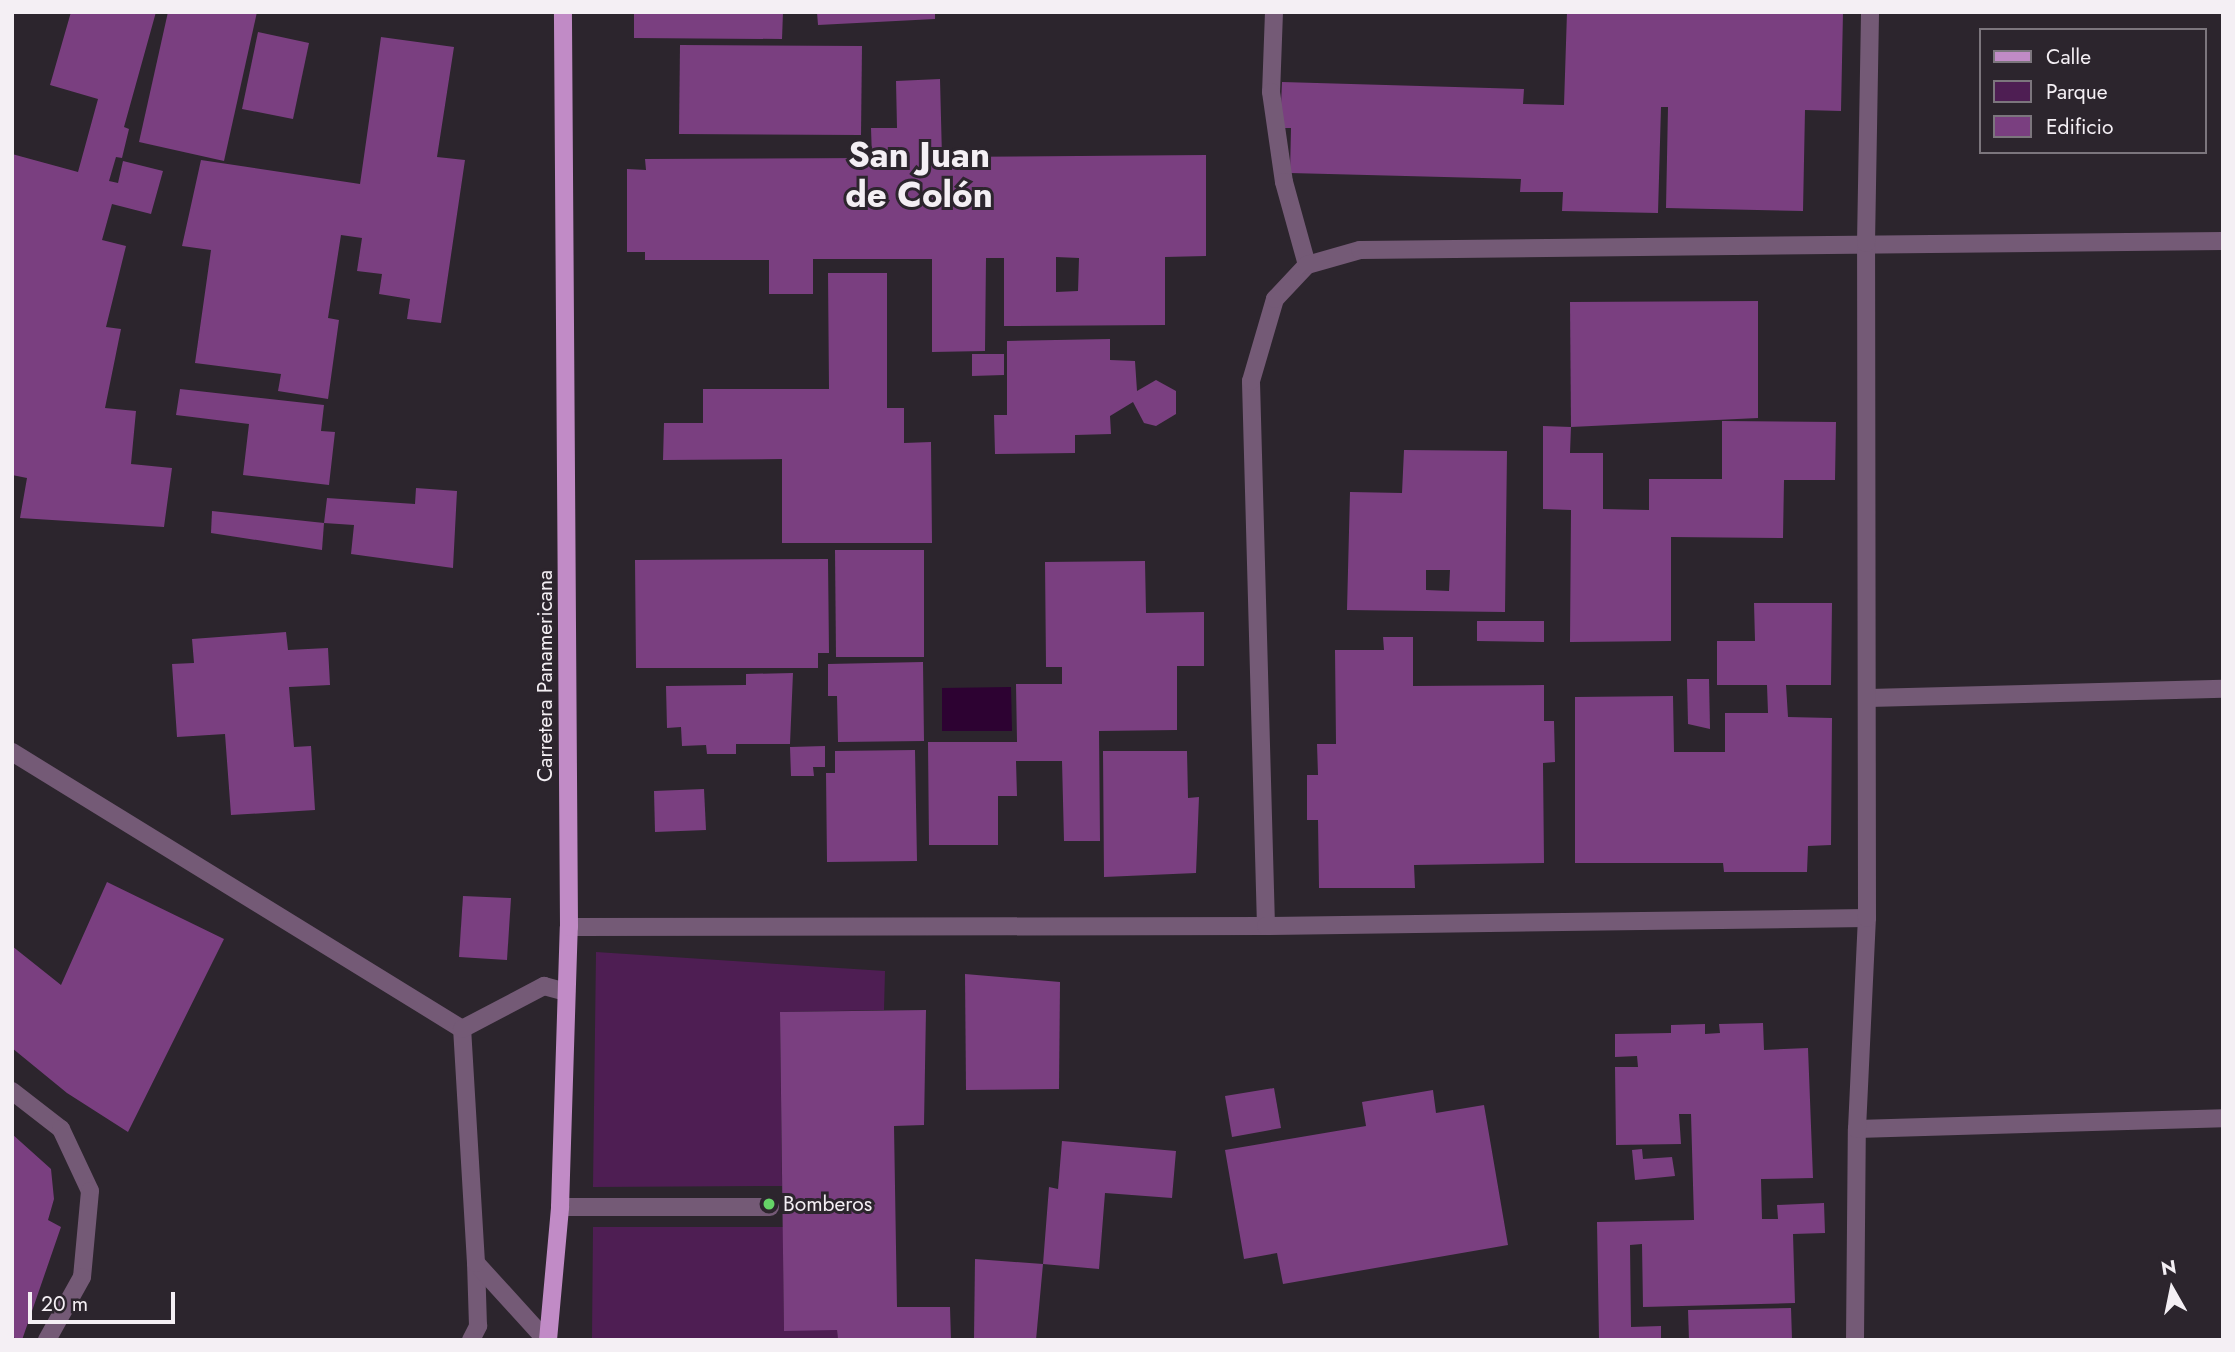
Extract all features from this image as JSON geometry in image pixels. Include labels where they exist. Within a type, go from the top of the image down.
[{"type":"main road","name":"Carretera Panamericana","points":[[547,1340],[559,1207],[569,927],[563,12]]},
{"type":"street","points":[[1274,12],[1271,92],[1284,182],[1307,265]]},
{"type":"street","points":[[1855,1340],[1857,1129],[1867,918],[1869,698],[1866,243],[1870,12]]},
{"type":"street","points":[[1266,926],[1251,381],[1275,299],[1307,265],[1360,250],[2223,241]]},
{"type":"street","points":[[1869,698],[2223,689]]},
{"type":"street","points":[[12,752],[462,1028]]},
{"type":"street","points":[[569,927],[1266,926],[1867,918]]},
{"type":"street","points":[[462,1028],[544,986],[566,992]]},
{"type":"street","points":[[462,1028],[478,1326],[471,1340]]},
{"type":"street","points":[[12,1091],[61,1129],[90,1191],[82,1277],[47,1340]]},
{"type":"street","points":[[1857,1129],[2223,1118]]},
{"type":"street","points":[[559,1207],[770,1207]]},
{"type":"street","points":[[476,1263],[547,1340]]},
{"type":"green space","points":[[596,952],[885,971],[884,1010],[780,1012],[782,1186],[593,1187]]},
{"type":"green space","points":[[593,1227],[783,1227],[784,1330],[837,1330],[838,1340],[592,1340]]},
{"type":"shaded area","points":[[1011,687],[1012,731],[942,731],[942,688]]},
{"type":"building","points":[[71,12],[156,12],[124,127],[129,129],[122,158],[116,157],[109,181],[118,183],[123,161],[163,171],[151,214],[112,204],[102,240],[126,246],[106,327],[121,329],[105,408],[136,411],[131,464],[172,468],[164,527],[20,518],[27,478],[12,475],[12,154],[78,172],[98,99],[50,85]]},
{"type":"building","points":[[168,12],[257,12],[224,161],[139,142]]},
{"type":"building","points":[[634,12],[783,12],[782,39],[634,38]]},
{"type":"building","points":[[817,12],[935,12],[935,19],[818,25]]},
{"type":"building","points":[[1567,12],[1843,12],[1841,111],[1805,110],[1803,211],[1666,208],[1668,107],[1661,107],[1658,213],[1562,211],[1563,192],[1520,192],[1521,179],[1290,173],[1291,128],[1280,128],[1282,82],[1524,89],[1523,104],[1564,105]]},
{"type":"building","points":[[258,32],[309,43],[293,119],[242,109]]},
{"type":"building","points":[[381,37],[454,47],[437,157],[465,160],[441,323],[407,319],[410,299],[379,294],[382,274],[357,271],[362,238],[341,235],[328,318],[339,320],[328,399],[278,391],[281,374],[195,363],[211,250],[182,246],[201,160],[360,184]]},
{"type":"building","points":[[680,45],[862,46],[861,135],[679,134]]},
{"type":"building","points":[[940,79],[942,157],[1206,155],[1206,256],[1165,257],[1165,325],[1004,326],[1004,258],[986,258],[985,351],[932,352],[932,259],[813,259],[813,294],[769,294],[769,260],[645,260],[645,252],[627,252],[627,169],[646,170],[645,159],[872,158],[871,128],[897,128],[896,81]],"holes":[[[1056,257],[1079,258],[1078,291],[1056,292]]]},
{"type":"building","points":[[828,273],[887,273],[887,408],[904,408],[904,443],[931,442],[932,543],[782,543],[782,459],[663,460],[664,423],[703,423],[703,389],[829,389]]},
{"type":"building","points":[[1758,301],[1758,418],[1571,427],[1570,302]]},
{"type":"building","points":[[1110,339],[1110,360],[1135,361],[1137,391],[1156,380],[1176,391],[1176,414],[1156,426],[1144,423],[1133,402],[1110,416],[1111,434],[1075,435],[1075,453],[995,454],[994,415],[1007,415],[1007,341]]},
{"type":"building","points":[[972,354],[1004,354],[1004,375],[972,376]]},
{"type":"building","points":[[180,389],[324,405],[321,431],[335,432],[329,485],[243,475],[249,424],[176,415]]},
{"type":"building","points":[[1722,421],[1836,422],[1835,480],[1784,480],[1783,538],[1671,537],[1671,641],[1570,642],[1571,510],[1543,509],[1543,426],[1571,427],[1570,453],[1603,453],[1603,509],[1649,510],[1649,479],[1722,479]]},
{"type":"building","points":[[1404,450],[1507,451],[1505,612],[1347,610],[1350,492],[1402,493]],"holes":[[[1426,570],[1450,570],[1449,591],[1426,590]]]},
{"type":"building","points":[[416,488],[457,491],[453,568],[351,554],[354,525],[324,523],[327,498],[415,504]]},
{"type":"building","points":[[212,511],[324,523],[322,550],[211,533]]},
{"type":"building","points":[[835,550],[924,550],[924,657],[836,657]]},
{"type":"building","points":[[828,559],[829,653],[818,653],[818,668],[636,668],[635,560]]},
{"type":"building","points":[[1145,561],[1146,613],[1204,612],[1204,666],[1177,666],[1177,730],[1099,731],[1100,841],[1064,841],[1062,761],[1016,761],[1017,796],[998,796],[998,845],[929,845],[928,742],[1017,742],[1016,684],[1062,684],[1062,667],[1046,667],[1045,562]]},
{"type":"building","points":[[1754,603],[1832,603],[1831,685],[1786,685],[1788,717],[1832,718],[1831,845],[1808,846],[1807,872],[1724,872],[1723,863],[1575,863],[1575,697],[1673,696],[1674,752],[1725,752],[1725,713],[1768,713],[1767,685],[1717,685],[1717,641],[1755,641]]},
{"type":"building","points":[[1477,621],[1544,621],[1544,642],[1477,641]]},
{"type":"building","points":[[286,632],[288,650],[328,648],[330,685],[289,687],[294,747],[311,746],[315,810],[231,815],[225,734],[177,737],[172,664],[194,663],[192,639]]},
{"type":"building","points":[[1383,637],[1413,637],[1413,686],[1544,685],[1544,721],[1554,721],[1555,762],[1543,763],[1544,863],[1414,865],[1415,888],[1319,888],[1318,820],[1307,820],[1307,775],[1318,775],[1317,744],[1336,744],[1335,650],[1384,650]]},
{"type":"building","points":[[923,662],[924,741],[838,742],[837,696],[828,696],[828,664]]},
{"type":"building","points":[[793,673],[790,744],[736,744],[736,754],[707,754],[706,745],[682,746],[681,727],[667,728],[666,686],[746,685],[746,674]]},
{"type":"building","points":[[1687,679],[1709,679],[1710,729],[1688,724]]},
{"type":"building","points":[[825,746],[825,767],[813,767],[814,776],[791,776],[790,747]]},
{"type":"building","points":[[915,750],[917,861],[827,862],[826,773],[835,773],[835,751]]},
{"type":"building","points":[[1103,751],[1187,751],[1188,798],[1199,797],[1196,873],[1104,877]]},
{"type":"building","points":[[704,789],[706,830],[655,832],[654,791]]},
{"type":"building","points":[[107,882],[224,939],[128,1132],[67,1093],[12,1048],[12,946],[61,985]]},
{"type":"building","points":[[463,896],[511,898],[507,960],[459,957]]},
{"type":"building","points":[[965,974],[1060,982],[1059,1089],[966,1090]]},
{"type":"building","points":[[926,1010],[924,1125],[894,1126],[897,1307],[950,1307],[951,1340],[838,1340],[837,1330],[784,1331],[780,1012]]},
{"type":"building","points":[[1763,1023],[1764,1050],[1808,1048],[1813,1178],[1761,1179],[1762,1219],[1778,1219],[1777,1205],[1824,1203],[1825,1233],[1793,1234],[1795,1303],[1643,1307],[1642,1244],[1630,1245],[1631,1327],[1661,1326],[1661,1340],[1599,1340],[1597,1222],[1694,1220],[1691,1114],[1679,1114],[1681,1144],[1616,1145],[1615,1067],[1638,1067],[1637,1056],[1615,1057],[1615,1034],[1671,1033],[1671,1025],[1705,1024],[1705,1034],[1720,1033],[1719,1024]]},
{"type":"building","points":[[1274,1088],[1281,1128],[1232,1137],[1225,1096]]},
{"type":"building","points":[[1433,1090],[1436,1113],[1484,1105],[1508,1245],[1283,1284],[1277,1253],[1244,1259],[1225,1150],[1366,1126],[1362,1102]]},
{"type":"building","points":[[12,1134],[51,1169],[54,1199],[48,1220],[61,1227],[22,1340],[12,1337]]},
{"type":"building","points":[[1062,1141],[1176,1151],[1172,1198],[1105,1193],[1099,1269],[1043,1264],[1049,1187],[1058,1189]]},
{"type":"building","points":[[1642,1149],[1643,1159],[1672,1157],[1675,1176],[1635,1180],[1632,1150]]},
{"type":"building","points":[[975,1259],[1043,1264],[1036,1340],[974,1340]]},
{"type":"building","points":[[1791,1308],[1792,1340],[1689,1340],[1688,1310]]},
{"type":"place","name":"Bomberos","points":[[769,1204]]},
{"type":"district","name":"San Juan de Colón","points":[[919,175]]}]
